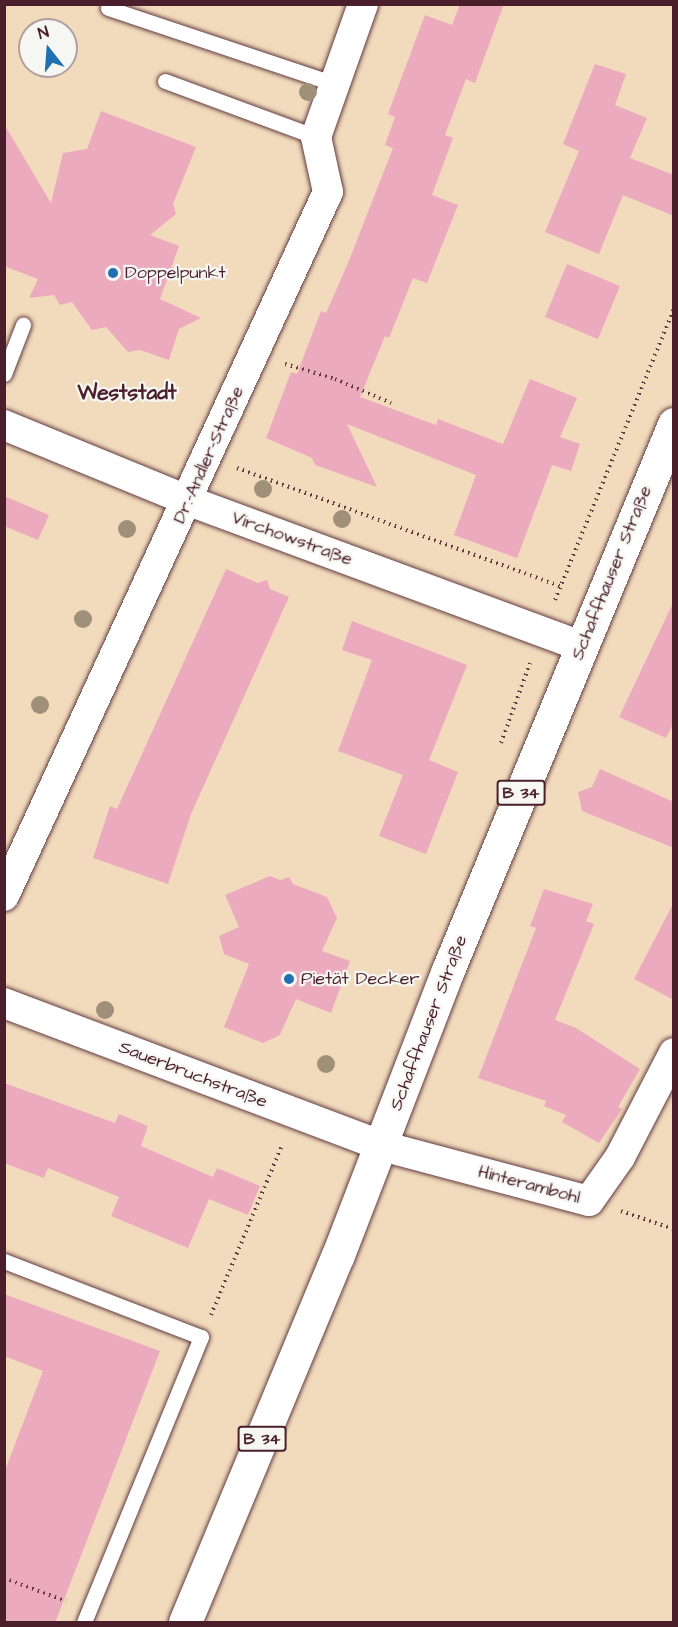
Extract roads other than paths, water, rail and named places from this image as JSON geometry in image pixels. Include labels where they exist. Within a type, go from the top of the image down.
[{"type":"main road","name":"Schaffhauser Straße","points":[[185,1623],[382,1146],[448,970],[582,646],[670,442]]},
{"type":"street","points":[[316,136],[363,4]]},
{"type":"street","name":"Dr.-Andler-Straße","points":[[4,896],[189,501],[328,192],[316,136]]},
{"type":"street","name":"Virchowstraße","points":[[4,425],[189,501],[582,646]]},
{"type":"street","name":"Sauerbruchstraße","points":[[4,1003],[382,1146]]},
{"type":"street","name":"Hinterambohl","points":[[382,1146],[589,1201],[620,1157],[674,1053]]},
{"type":"lane","points":[[108,8],[334,84]]},
{"type":"lane","points":[[165,81],[316,136]]},
{"type":"lane","points":[[4,375],[23,325]]},
{"type":"lane","points":[[4,1261],[201,1337],[86,1616]]},
{"type":"place","name":"Doppelpunkt","points":[[113,273]]},
{"type":"place","name":"Pietät Decker","points":[[289,979]]},
{"type":"district","name":"Weststadt","points":[[127,393]]}]
